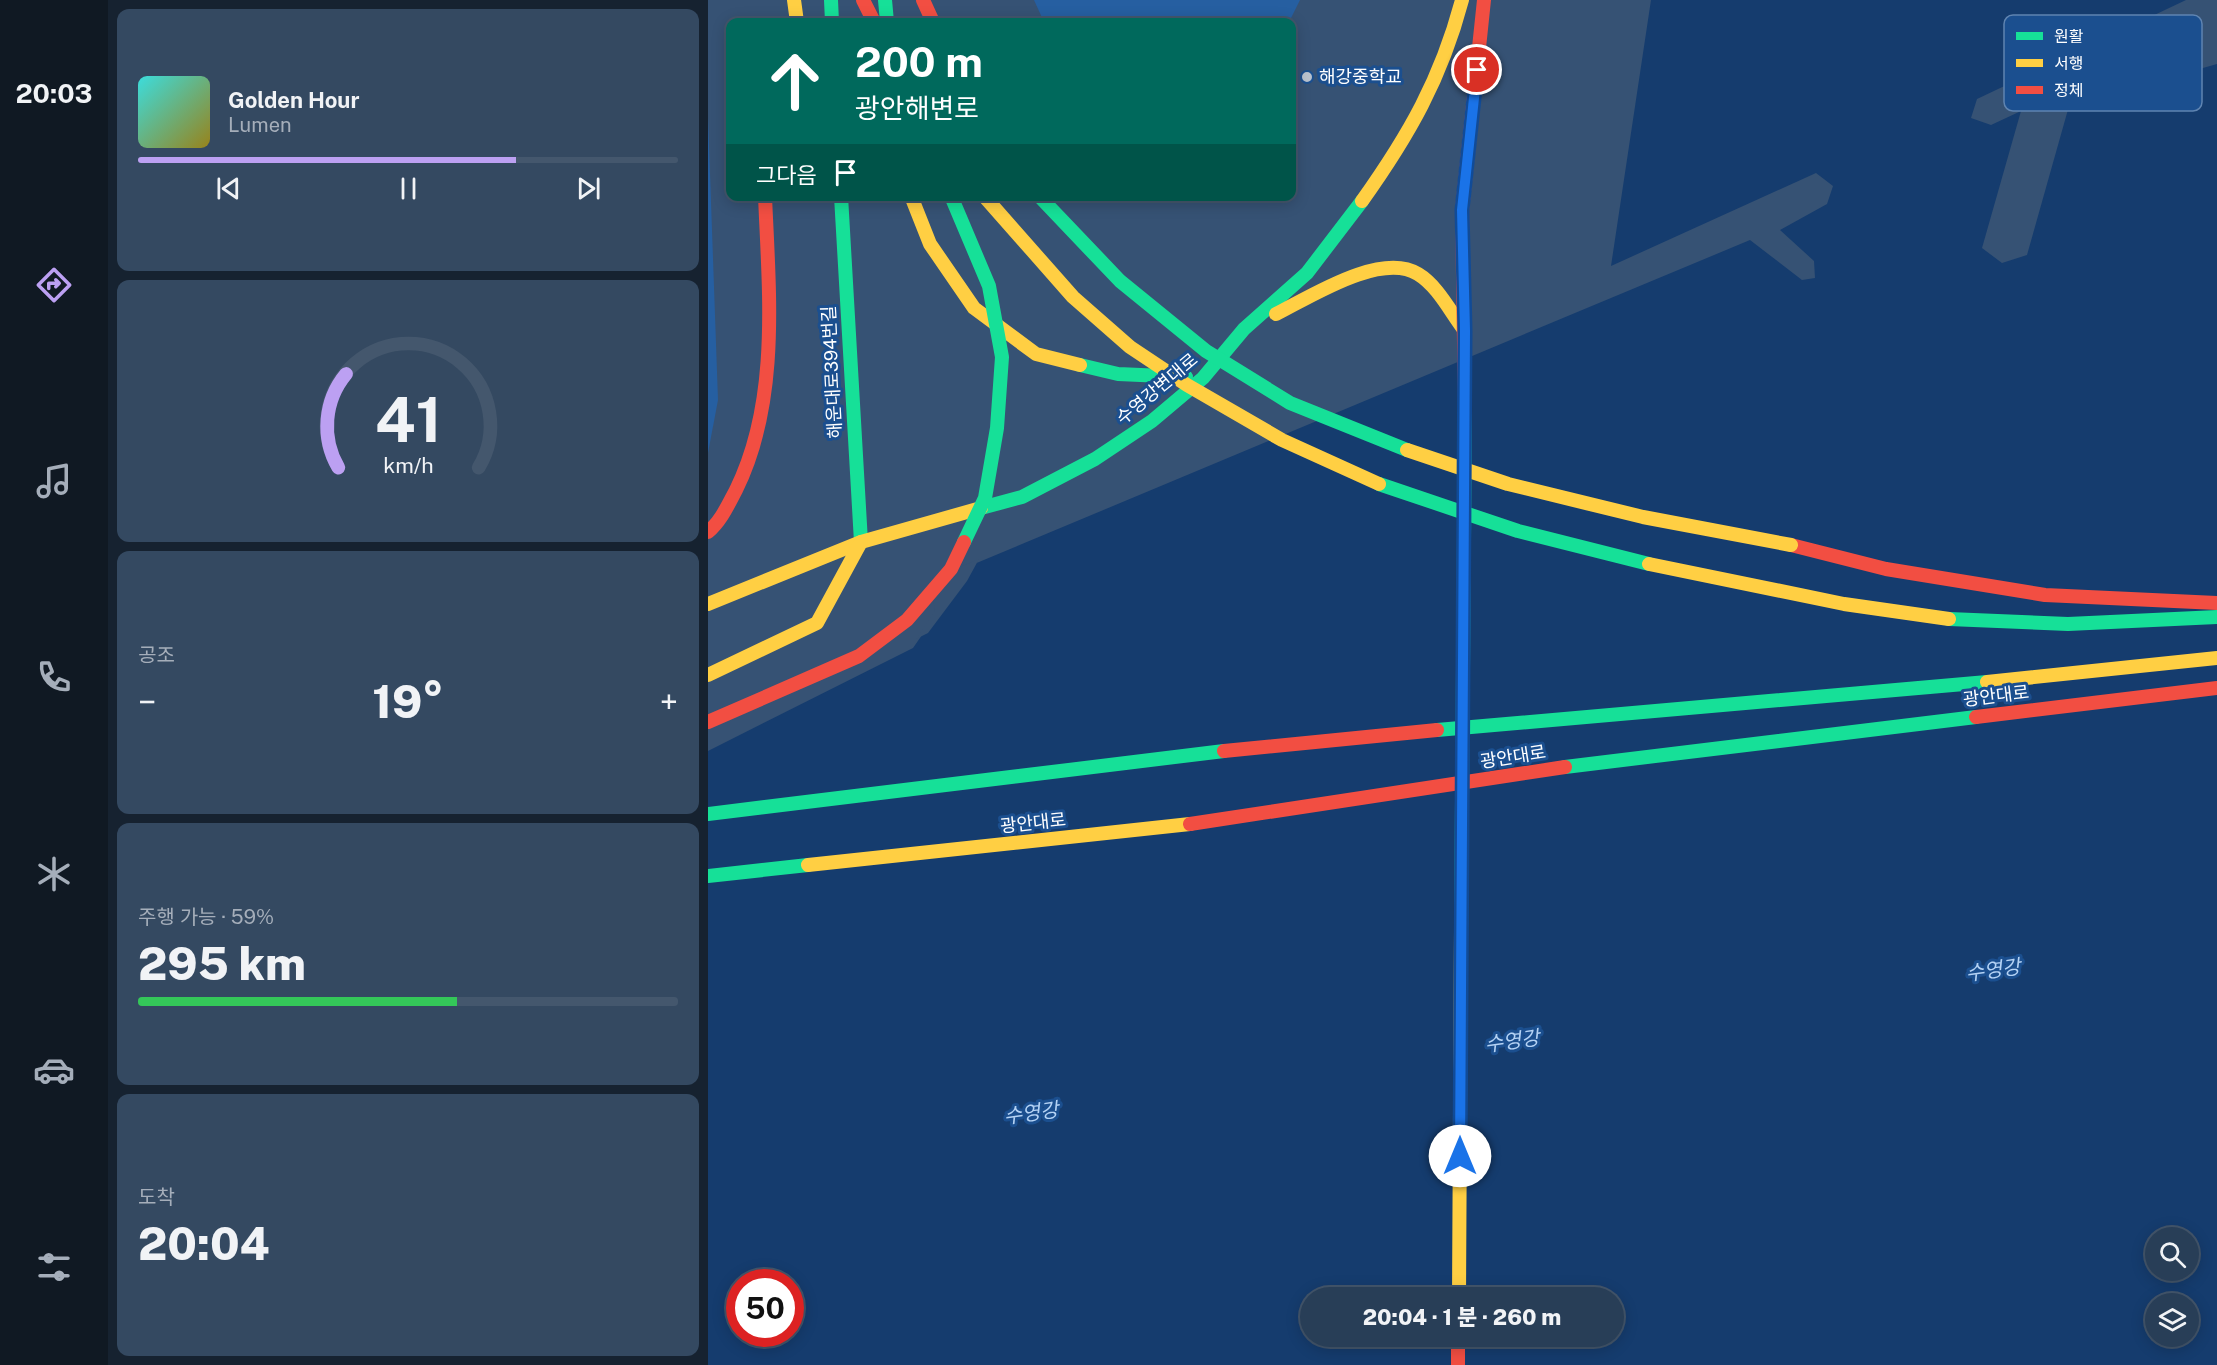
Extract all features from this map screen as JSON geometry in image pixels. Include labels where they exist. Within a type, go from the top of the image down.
[{"type":"main road","points":[[794,0],[796,18]]},
{"type":"main road","points":[[831,0],[832,18]]},
{"type":"main road","points":[[863,0],[872,18]]},
{"type":"main road","points":[[885,0],[887,18]]},
{"type":"main road","points":[[923,0],[931,18]]},
{"type":"main road","name":"수영강변대로","points":[[708,604],[861,542],[1022,497],[1095,459],[1152,421],[1203,378],[1244,329],[1306,273],[1399,149],[1424,105],[1453,33],[1462,0]]},
{"type":"main road","points":[[1459,1287],[1465,331],[1462,210],[1484,0]]},
{"type":"main road","points":[[708,532],[735,494],[752,454],[764,383],[769,320],[765,201]]},
{"type":"main road","name":"해운대로394번길","points":[[841,201],[861,542]]},
{"type":"main road","points":[[913,201],[930,244],[974,308],[1036,354],[1118,374],[1203,378]]},
{"type":"main road","points":[[708,722],[860,656],[907,620],[951,569],[986,498],[997,428],[1002,357],[989,286],[953,201]]},
{"type":"main road","points":[[988,201],[1018,238],[1104,326],[1182,382],[1270,434],[1322,461],[1386,487],[1599,554],[1919,616],[2028,623],[2146,622],[2217,617]]},
{"type":"main road","points":[[1042,201],[1050,212],[1129,288],[1206,351],[1290,403],[1398,447],[1508,484],[1642,517],[1791,545],[1886,569],[2045,596],[2217,603]]},
{"type":"main road","points":[[1244,329],[1373,269],[1394,268],[1416,273],[1465,331]]},
{"type":"main road","points":[[708,675],[817,623],[861,542]]},
{"type":"main road","name":"광안대로","points":[[708,814],[1291,743],[2101,672],[2217,658]]},
{"type":"main road","name":"광안대로","points":[[708,876],[1186,825],[1585,764],[2217,688]]},
{"type":"main road","points":[[1458,1347],[1458,1365]]},
{"type":"shaded area","points":[[1034,0],[1300,0],[1291,18],[1042,18]]},
{"type":"shaded area","points":[[708,117],[718,400],[708,453]]},
{"type":"water","name":"수영강","points":[[1651,0],[2186,0],[2154,15],[2004,15],[2004,86],[1977,99],[1971,118],[1991,125],[2021,111],[1982,248],[2002,263],[2027,255],[2068,111],[2202,111],[2202,68],[2217,64],[2217,1365],[708,1365],[708,751],[913,648],[938,612],[931,582],[1750,240],[1802,280],[1815,278],[1814,261],[1780,230],[1827,204],[1833,186],[1816,173],[1611,266]]},
{"type":"pier","points":[[979,559],[967,581],[928,633],[916,639],[935,611],[930,579]]},
{"type":"traffic: fast","points":[[831,0],[832,18]]},
{"type":"traffic: fast","points":[[885,0],[887,18]]},
{"type":"traffic: fast","points":[[841,201],[861,542]]},
{"type":"traffic: fast","points":[[953,201],[989,286],[1002,357],[997,428],[985,498],[964,542]]},
{"type":"traffic: fast","points":[[1044,201],[1120,281],[1206,351],[1290,403],[1407,450]]},
{"type":"traffic: fast","points":[[981,508],[1022,497],[1095,459],[1152,421],[1203,378],[1244,329],[1307,273],[1362,201]]},
{"type":"traffic: fast","points":[[1080,365],[1118,374],[1186,377]]},
{"type":"traffic: fast","points":[[1461,931],[1465,409]]},
{"type":"traffic: fast","points":[[1379,484],[1518,531],[1649,564]]},
{"type":"traffic: fast","points":[[1949,619],[2068,624],[2217,617]]},
{"type":"traffic: fast","points":[[1437,730],[1987,682]]},
{"type":"traffic: fast","points":[[1565,767],[1976,717]]},
{"type":"traffic: fast","points":[[708,814],[1224,751]]},
{"type":"traffic: fast","points":[[708,876],[808,865]]},
{"type":"traffic: slow","points":[[794,0],[796,18]]},
{"type":"traffic: slow","points":[[1362,201],[1409,129],[1434,81],[1454,29],[1462,0]]},
{"type":"traffic: slow","points":[[913,201],[930,244],[974,308],[1036,354],[1080,365]]},
{"type":"traffic: slow","points":[[988,201],[1073,297],[1130,347],[1187,385],[1282,440],[1379,484]]},
{"type":"traffic: slow","points":[[1276,314],[1346,279],[1385,268],[1403,268],[1418,274],[1432,285],[1465,331]]},
{"type":"traffic: slow","points":[[1407,450],[1508,484],[1643,517],[1791,545]]},
{"type":"traffic: slow","points":[[708,604],[861,542],[981,508]]},
{"type":"traffic: slow","points":[[708,675],[817,623],[861,542]]},
{"type":"traffic: slow","points":[[1649,564],[1844,604],[1949,619]]},
{"type":"traffic: slow","points":[[1987,682],[2217,658]]},
{"type":"traffic: slow","points":[[808,865],[1190,824]]},
{"type":"traffic: slow","points":[[1459,1287],[1461,931]]},
{"type":"traffic: jam","points":[[863,0],[872,18]]},
{"type":"traffic: jam","points":[[923,0],[931,18]]},
{"type":"traffic: jam","points":[[1465,409],[1462,210],[1484,0]]},
{"type":"traffic: jam","points":[[708,532],[720,518],[736,490],[750,456],[760,420],[766,383],[769,308],[765,201]]},
{"type":"traffic: jam","points":[[708,722],[859,656],[907,620],[951,569],[964,542]]},
{"type":"traffic: jam","points":[[1791,545],[1886,569],[2045,595],[2217,603]]},
{"type":"traffic: jam","points":[[1976,717],[2217,688]]},
{"type":"traffic: jam","points":[[1224,751],[1437,730]]},
{"type":"traffic: jam","points":[[1190,824],[1565,767]]},
{"type":"traffic: jam","points":[[1458,1347],[1458,1365]]},
{"type":"place","name":"해강중학교","points":[[1307,77]]},
{"type":"route","points":[[1460,1156],[1465,331],[1462,210],[1477,70]]}]
